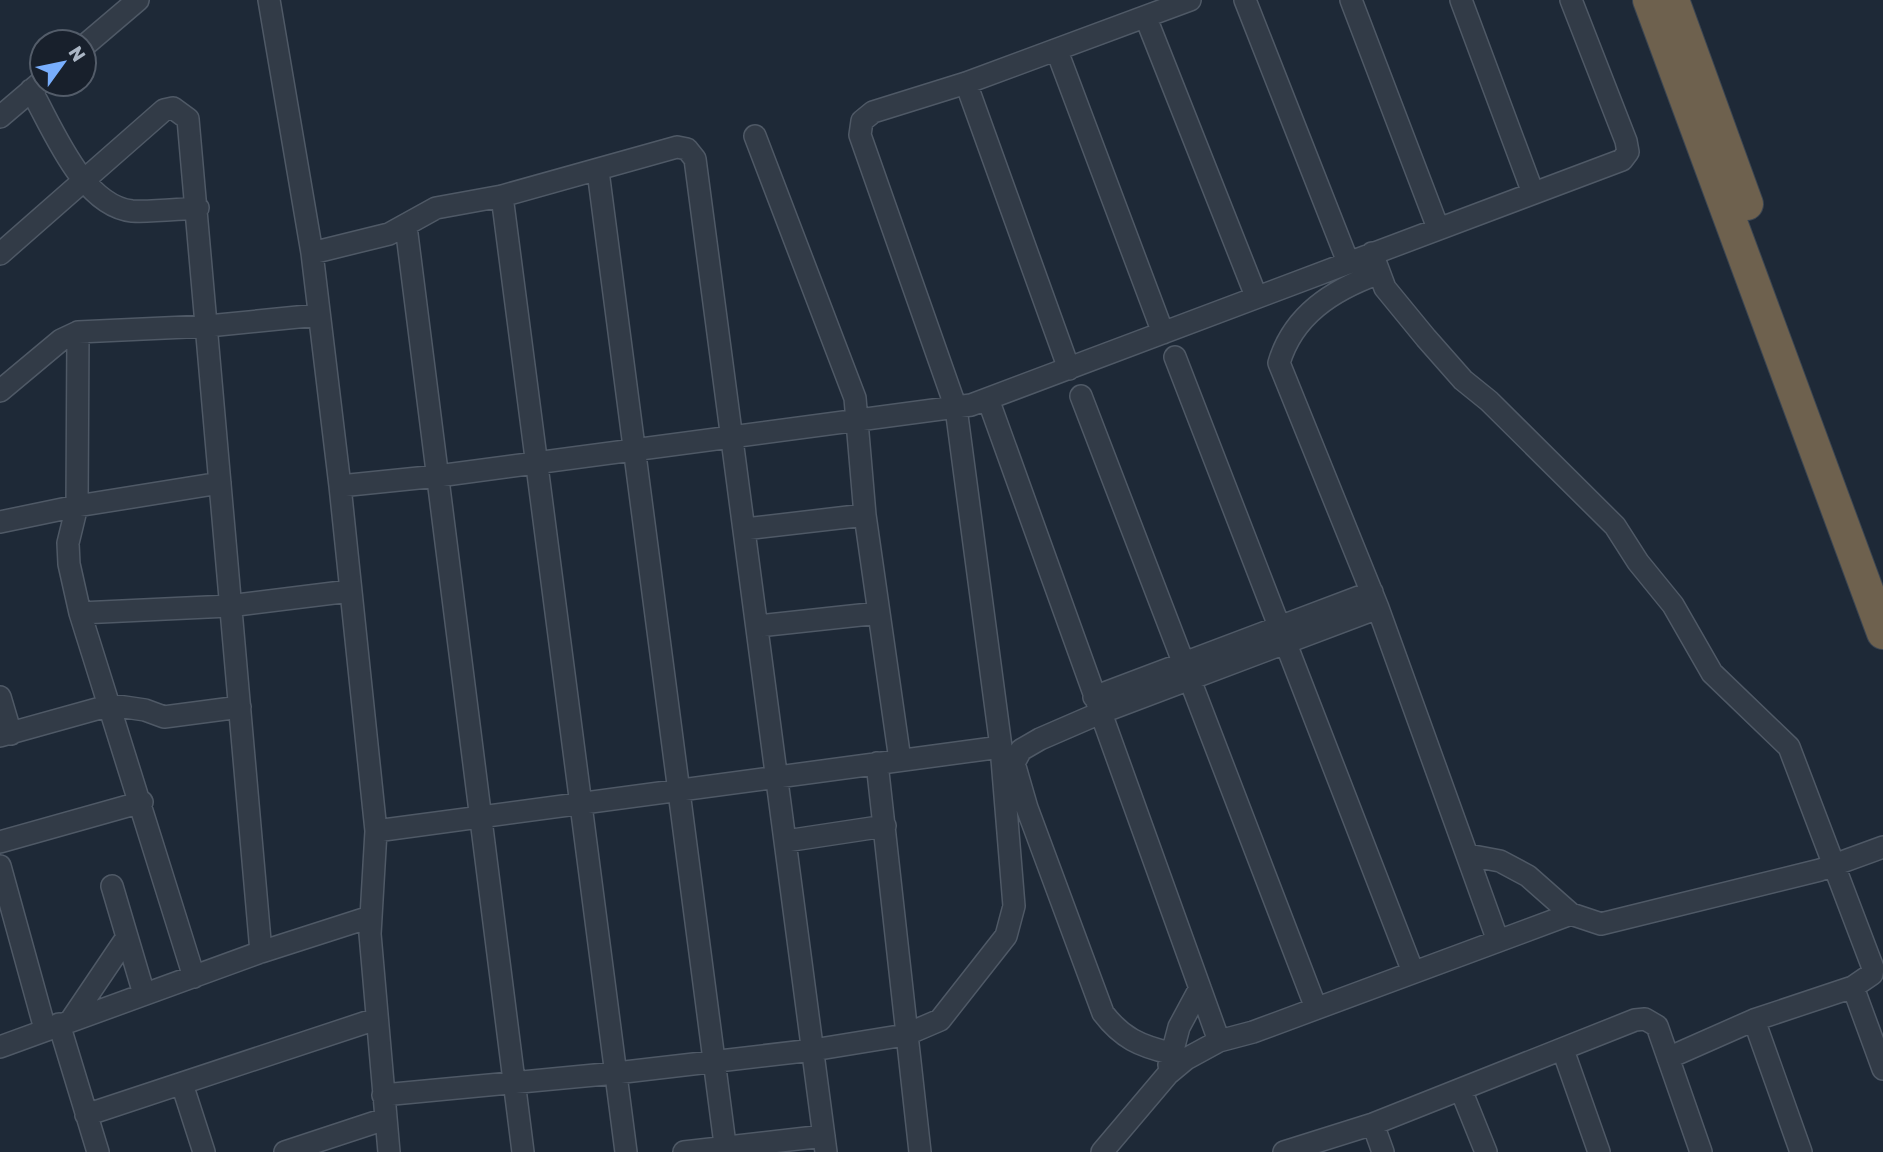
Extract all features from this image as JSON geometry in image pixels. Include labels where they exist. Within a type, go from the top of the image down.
[{"type":"highway","points":[[1649,0],[1883,633]]},
{"type":"highway","points":[[1673,0],[1883,569]]},
{"type":"street","points":[[98,34],[138,0]]},
{"type":"street","points":[[269,0],[312,253],[340,486],[376,831],[370,918],[376,1019],[389,1152]]},
{"type":"street","points":[[911,1070],[940,1020],[1006,936],[1014,906],[1001,747],[956,408],[860,135],[862,121],[873,112],[1057,51],[1190,0]]},
{"type":"street","points":[[1245,0],[1348,262]]},
{"type":"street","points":[[1351,0],[1438,228]]},
{"type":"street","points":[[1461,0],[1533,193]]},
{"type":"street","points":[[1498,941],[1375,600],[1279,363],[1283,349],[1306,315],[1375,263],[1438,228],[1622,160],[1628,152],[1626,141],[1570,0]]},
{"type":"street","points":[[1146,18],[1256,296]]},
{"type":"street","points":[[1057,51],[1163,332]]},
{"type":"street","points":[[966,83],[1069,369]]},
{"type":"street","points":[[0,117],[28,94]]},
{"type":"street","points":[[43,98],[83,180],[99,198],[123,208],[198,208]]},
{"type":"street","points":[[0,254],[164,110],[173,108],[188,119],[198,208],[229,606],[261,952]]},
{"type":"street","points":[[755,136],[849,376],[865,515],[900,760]]},
{"type":"street","points":[[312,253],[366,242],[406,226],[423,213],[436,208],[598,171],[677,147],[687,149],[695,159],[734,436],[825,1144],[684,1152]]},
{"type":"street","points":[[598,171],[726,1150]]},
{"type":"street","points":[[502,195],[626,1152]]},
{"type":"street","points":[[406,226],[523,1152]]},
{"type":"street","points":[[340,486],[438,476],[856,419],[956,408],[1069,369],[1348,262],[1375,263]]},
{"type":"street","points":[[1375,263],[1396,302],[1463,380],[1489,401],[1615,526],[1638,562],[1673,605],[1700,658],[1712,673],[1789,747],[1835,865],[1872,968],[1867,980],[1754,1020],[1668,1058]]},
{"type":"street","points":[[0,390],[61,340],[78,332],[208,326],[318,315]]},
{"type":"street","points":[[78,332],[77,506],[68,543],[69,564],[80,613],[142,803],[194,977]]},
{"type":"street","points":[[1175,357],[1413,972]]},
{"type":"street","points":[[1081,396],[1316,1009]]},
{"type":"street","points":[[988,399],[1219,1041]]},
{"type":"street","points":[[4,515],[220,483]]},
{"type":"street","points":[[746,529],[865,515]]},
{"type":"street","points":[[80,613],[229,606],[350,591]]},
{"type":"street","points":[[1375,600],[1097,705],[1021,750],[1014,763],[1017,779],[1103,1013],[1118,1032],[1169,1064],[1186,1059],[1219,1041],[1316,1009],[1571,914]]},
{"type":"street","points":[[758,626],[879,614]]},
{"type":"street","points":[[0,697],[6,735],[111,705],[145,710],[164,717],[240,708]]},
{"type":"street","points":[[376,831],[1001,747]]},
{"type":"street","points":[[877,763],[920,1152]]},
{"type":"street","points":[[0,842],[142,803]]},
{"type":"street","points":[[786,841],[885,826]]},
{"type":"street","points":[[1468,855],[1500,861],[1528,876],[1571,914],[1601,923],[1835,865],[1883,847]]},
{"type":"street","points":[[0,866],[6,910],[58,1024],[98,1152]]},
{"type":"street","points":[[112,886],[144,994]]},
{"type":"street","points":[[0,1047],[261,952],[370,918]]},
{"type":"street","points":[[58,1024],[127,937]]},
{"type":"street","points":[[1853,987],[1883,1069]]},
{"type":"street","points":[[1102,1152],[1169,1064],[1200,988]]},
{"type":"street","points":[[86,1115],[376,1019]]},
{"type":"street","points":[[1284,1152],[1373,1124],[1634,1020],[1646,1019],[1657,1026],[1701,1152]]},
{"type":"street","points":[[383,1095],[516,1084],[813,1050],[905,1035],[940,1020]]},
{"type":"street","points":[[1754,1020],[1801,1152]]},
{"type":"street","points":[[1563,1050],[1599,1152]]},
{"type":"street","points":[[182,1084],[204,1152]]},
{"type":"street","points":[[1461,1090],[1486,1152]]},
{"type":"street","points":[[285,1152],[385,1119]]},
{"type":"street","points":[[1373,1124],[1383,1152]]}]
